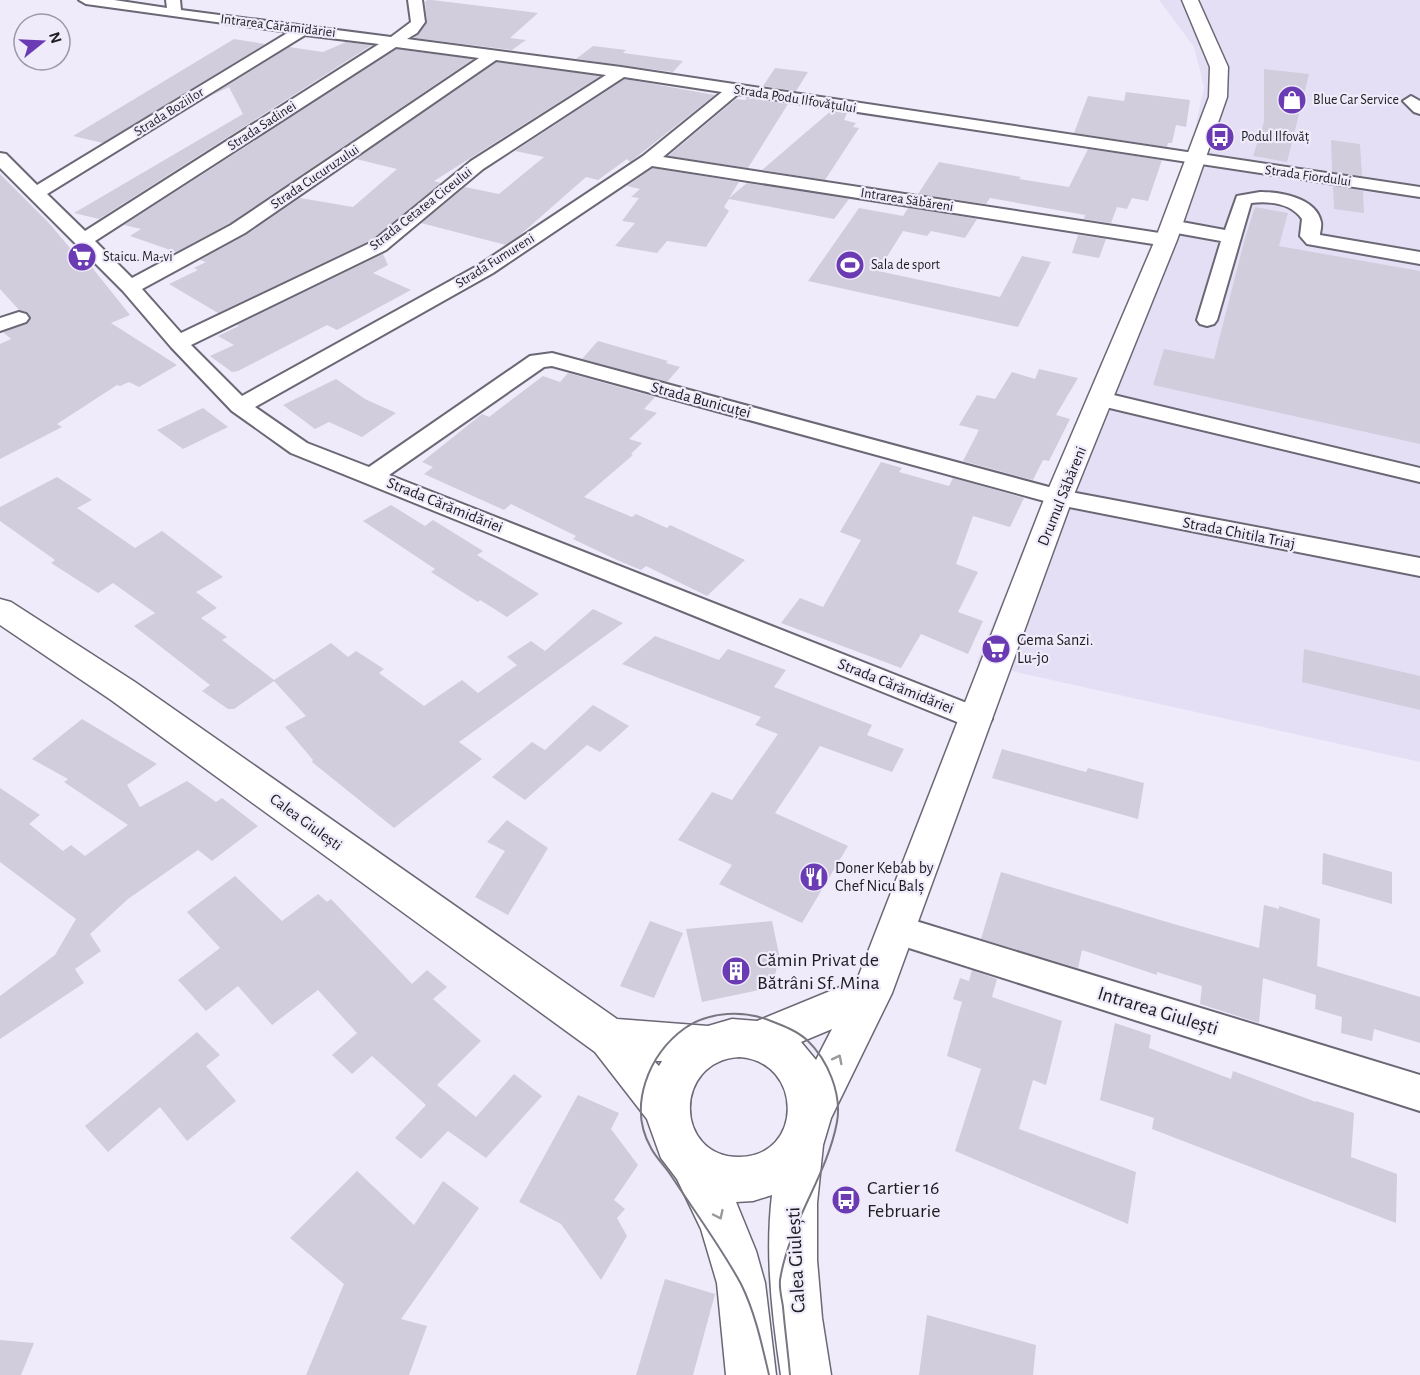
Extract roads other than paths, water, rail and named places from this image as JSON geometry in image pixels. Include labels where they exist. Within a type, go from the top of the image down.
[{"type":"main road","name":"Drumul Săbăreni","points":[[807,1129],[872,993],[1059,497],[1168,233],[1218,97],[1219,67],[1190,0]]},
{"type":"main road","name":"Calea Giulești","points":[[0,610],[123,691],[610,1038],[666,1109]]},
{"type":"main road","points":[[756,1041],[872,993]]},
{"type":"main road","points":[[610,1038],[708,1045],[740,1039],[756,1041],[774,1048],[790,1059],[805,1083],[807,1129],[788,1161],[772,1173],[751,1178],[731,1179],[711,1173],[693,1163]]},
{"type":"main road","points":[[708,1045],[691,1056],[677,1071],[669,1089],[666,1109],[670,1129],[679,1147],[693,1163],[722,1220],[732,1249],[741,1285],[751,1375]]},
{"type":"main road","name":"Calea Giulești","points":[[806,1375],[793,1277],[791,1240],[794,1183],[807,1129]]},
{"type":"street","name":"Intrarea Cărămidăriei","points":[[86,0],[173,6],[303,30],[395,41]]},
{"type":"street","name":"Strada Sadinei","points":[[84,240],[412,30],[418,22],[415,0]]},
{"type":"street","name":"Strada Boziilor","points":[[35,194],[303,30]]},
{"type":"street","name":"Strada Podu Ilfovățului","points":[[395,41],[621,72],[1196,160]]},
{"type":"street","name":"Strada Cucuruzului","points":[[130,287],[238,229],[493,55]]},
{"type":"street","name":"Strada Cetatea Ciceului","points":[[178,343],[379,246],[477,165],[621,72]]},
{"type":"street","name":"Strada Fumureni","points":[[240,406],[486,269],[649,160],[734,90]]},
{"type":"street","name":"Strada Cărămidăriei","points":[[0,158],[130,287],[178,343],[240,406],[299,447],[977,719]]},
{"type":"street","name":"Intrarea Săbăreni","points":[[649,160],[1168,233],[1233,237]]},
{"type":"street","name":"Strada Fiordului","points":[[1196,160],[1420,192]]},
{"type":"street","points":[[1207,320],[1243,200],[1249,198],[1270,198],[1293,203],[1310,216],[1312,225],[1308,236],[1314,240],[1420,258]]},
{"type":"street","name":"Strada Bunicuței","points":[[372,476],[538,361],[552,359],[1059,497]]},
{"type":"street","points":[[1101,399],[1420,475]]},
{"type":"street","name":"Strada Chitila Triaj","points":[[1059,497],[1420,567]]},
{"type":"street","name":"Intrarea Giulești","points":[[896,930],[1420,1093]]},
{"type":"tram line","points":[[769,1375],[754,1317],[741,1284],[708,1230],[653,1152],[644,1132],[641,1115],[646,1082],[661,1052],[685,1028],[716,1015],[739,1014],[761,1017],[799,1034],[815,1048],[821,1057],[835,1089],[838,1111],[832,1142],[791,1239],[780,1280],[790,1375]]},
{"type":"place","name":"Blue Car Service","points":[[1292,100]]},
{"type":"place","name":"Podul Ilfovăț","points":[[1220,137]]},
{"type":"place","name":"Staicu. Ma-vi","points":[[82,257]]},
{"type":"place","name":"Sala de sport","points":[[850,265]]},
{"type":"place","name":"Gema Sanzi. Lu-jo","points":[[996,649]]},
{"type":"place","name":"Doner Kebab by Chef Nicu Balș","points":[[814,877]]},
{"type":"place","name":"Cămin Privat de Bătrâni Sf. Mina","points":[[736,971]]},
{"type":"place","name":"Cartier 16 Februarie","points":[[846,1200]]}]
